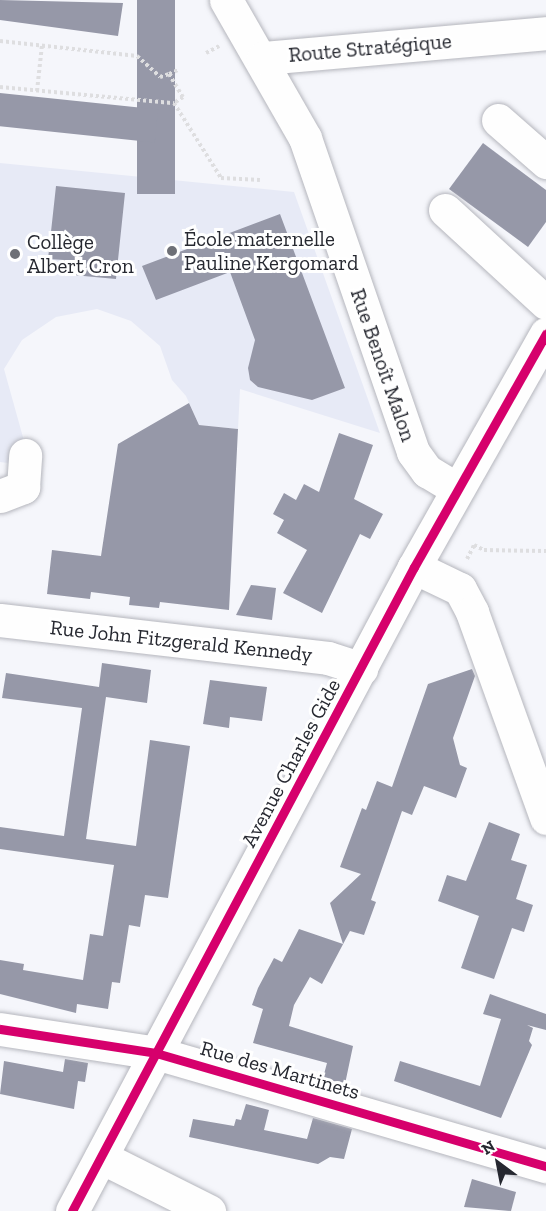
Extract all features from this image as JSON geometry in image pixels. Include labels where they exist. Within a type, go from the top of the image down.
[{"type":"street","name":"Route Stratégique","points":[[226,0],[263,58],[546,33]]},
{"type":"street","name":"Rue Benoît Malon","points":[[263,58],[305,138],[413,452],[427,471],[457,489]]},
{"type":"street","points":[[498,120],[546,162]]},
{"type":"street","points":[[445,210],[546,303]]},
{"type":"street","name":"Avenue Charles Gide","points":[[72,1211],[414,567],[546,334]]},
{"type":"street","points":[[0,496],[23,487],[25,456]]},
{"type":"street","points":[[414,567],[460,590],[472,612],[546,818]]},
{"type":"street","name":"Rue John Fitzgerald Kennedy","points":[[0,620],[328,658],[361,669]]},
{"type":"street","name":"Rue des Martinets","points":[[0,1029],[156,1053],[546,1166]]},
{"type":"street","points":[[101,1157],[209,1211]]},
{"type":"path","points":[[0,41],[137,56],[160,77],[178,70]]},
{"type":"path","points":[[37,91],[42,45]]},
{"type":"path","points":[[0,87],[174,102],[183,97],[169,74]]},
{"type":"path","points":[[174,102],[220,178],[260,180]]},
{"type":"path","points":[[484,550],[546,551]]},
{"type":"shaded area","name":"École maternelle Pauline Kergomard","points":[[0,163],[294,192],[380,433],[240,389],[238,429],[199,425],[186,396],[172,380],[160,346],[131,321],[97,309],[56,317],[22,340],[4,369],[31,466],[0,462]]},
{"type":"building","points":[[0,0],[123,3],[118,36],[0,20]]},
{"type":"building","points":[[137,0],[175,0],[175,194],[137,194]]},
{"type":"building","points":[[0,93],[158,110],[155,142],[0,126]]},
{"type":"building","points":[[483,143],[546,190],[546,222],[528,247],[449,189]]},
{"type":"building","points":[[56,186],[125,193],[116,279],[62,274],[64,260],[48,259]]},
{"type":"building","points":[[280,214],[345,388],[312,400],[258,387],[250,380],[248,368],[255,340],[230,272],[156,300],[142,266]]},
{"type":"building","points":[[189,403],[199,425],[238,429],[229,610],[160,602],[159,608],[129,605],[130,597],[91,592],[90,599],[47,594],[52,550],[101,556],[118,444]]},
{"type":"building","points":[[339,433],[373,445],[354,499],[383,514],[370,539],[360,534],[322,613],[283,593],[307,550],[277,533],[284,520],[273,514],[284,493],[296,500],[304,484],[319,492]]},
{"type":"building","points":[[251,585],[276,588],[272,620],[236,615]]},
{"type":"building","points":[[102,663],[151,670],[147,703],[106,697],[86,839],[136,846],[150,740],[190,746],[168,898],[145,895],[140,927],[129,925],[120,983],[112,982],[108,1009],[77,1004],[76,1013],[0,994],[0,960],[24,964],[23,970],[83,980],[90,934],[103,936],[114,865],[0,849],[0,827],[64,836],[82,708],[2,698],[6,673],[99,687]]},
{"type":"building","points":[[472,669],[475,676],[453,738],[460,765],[467,768],[456,798],[424,786],[412,815],[402,811],[371,900],[376,902],[364,935],[350,931],[322,984],[310,977],[294,1005],[289,1026],[353,1046],[345,1084],[323,1078],[327,1063],[253,1043],[263,1009],[252,1005],[258,988],[274,958],[282,962],[299,929],[343,944],[330,903],[361,874],[340,867],[362,808],[366,810],[377,781],[392,787],[428,684]]},
{"type":"building","points":[[210,680],[267,687],[262,721],[230,717],[229,728],[203,724]]},
{"type":"building","points":[[489,822],[520,834],[511,860],[527,865],[516,899],[533,905],[524,932],[512,928],[494,979],[461,968],[479,916],[438,901],[447,875],[466,881]]},
{"type":"building","points":[[490,994],[546,1014],[546,1030],[527,1025],[533,1028],[529,1041],[532,1045],[501,1118],[394,1081],[400,1061],[480,1086],[501,1019],[483,1014]]},
{"type":"building","points":[[65,1059],[88,1063],[85,1082],[78,1081],[74,1109],[0,1094],[4,1061],[63,1072]]},
{"type":"building","points":[[246,1104],[269,1110],[264,1130],[307,1139],[313,1118],[352,1129],[344,1159],[330,1157],[318,1164],[189,1137],[193,1119],[234,1126],[236,1119],[241,1120]]},
{"type":"building","points":[[472,1179],[516,1192],[511,1211],[464,1207]]},
{"type":"cycle path","points":[[72,1211],[414,567],[546,334]]},
{"type":"cycle path","points":[[0,1029],[156,1053],[546,1166]]},
{"type":"place","name":"École maternelle Pauline Kergomard","points":[[172,251]]},
{"type":"place","name":"Collège Albert Cron","points":[[15,254]]}]
